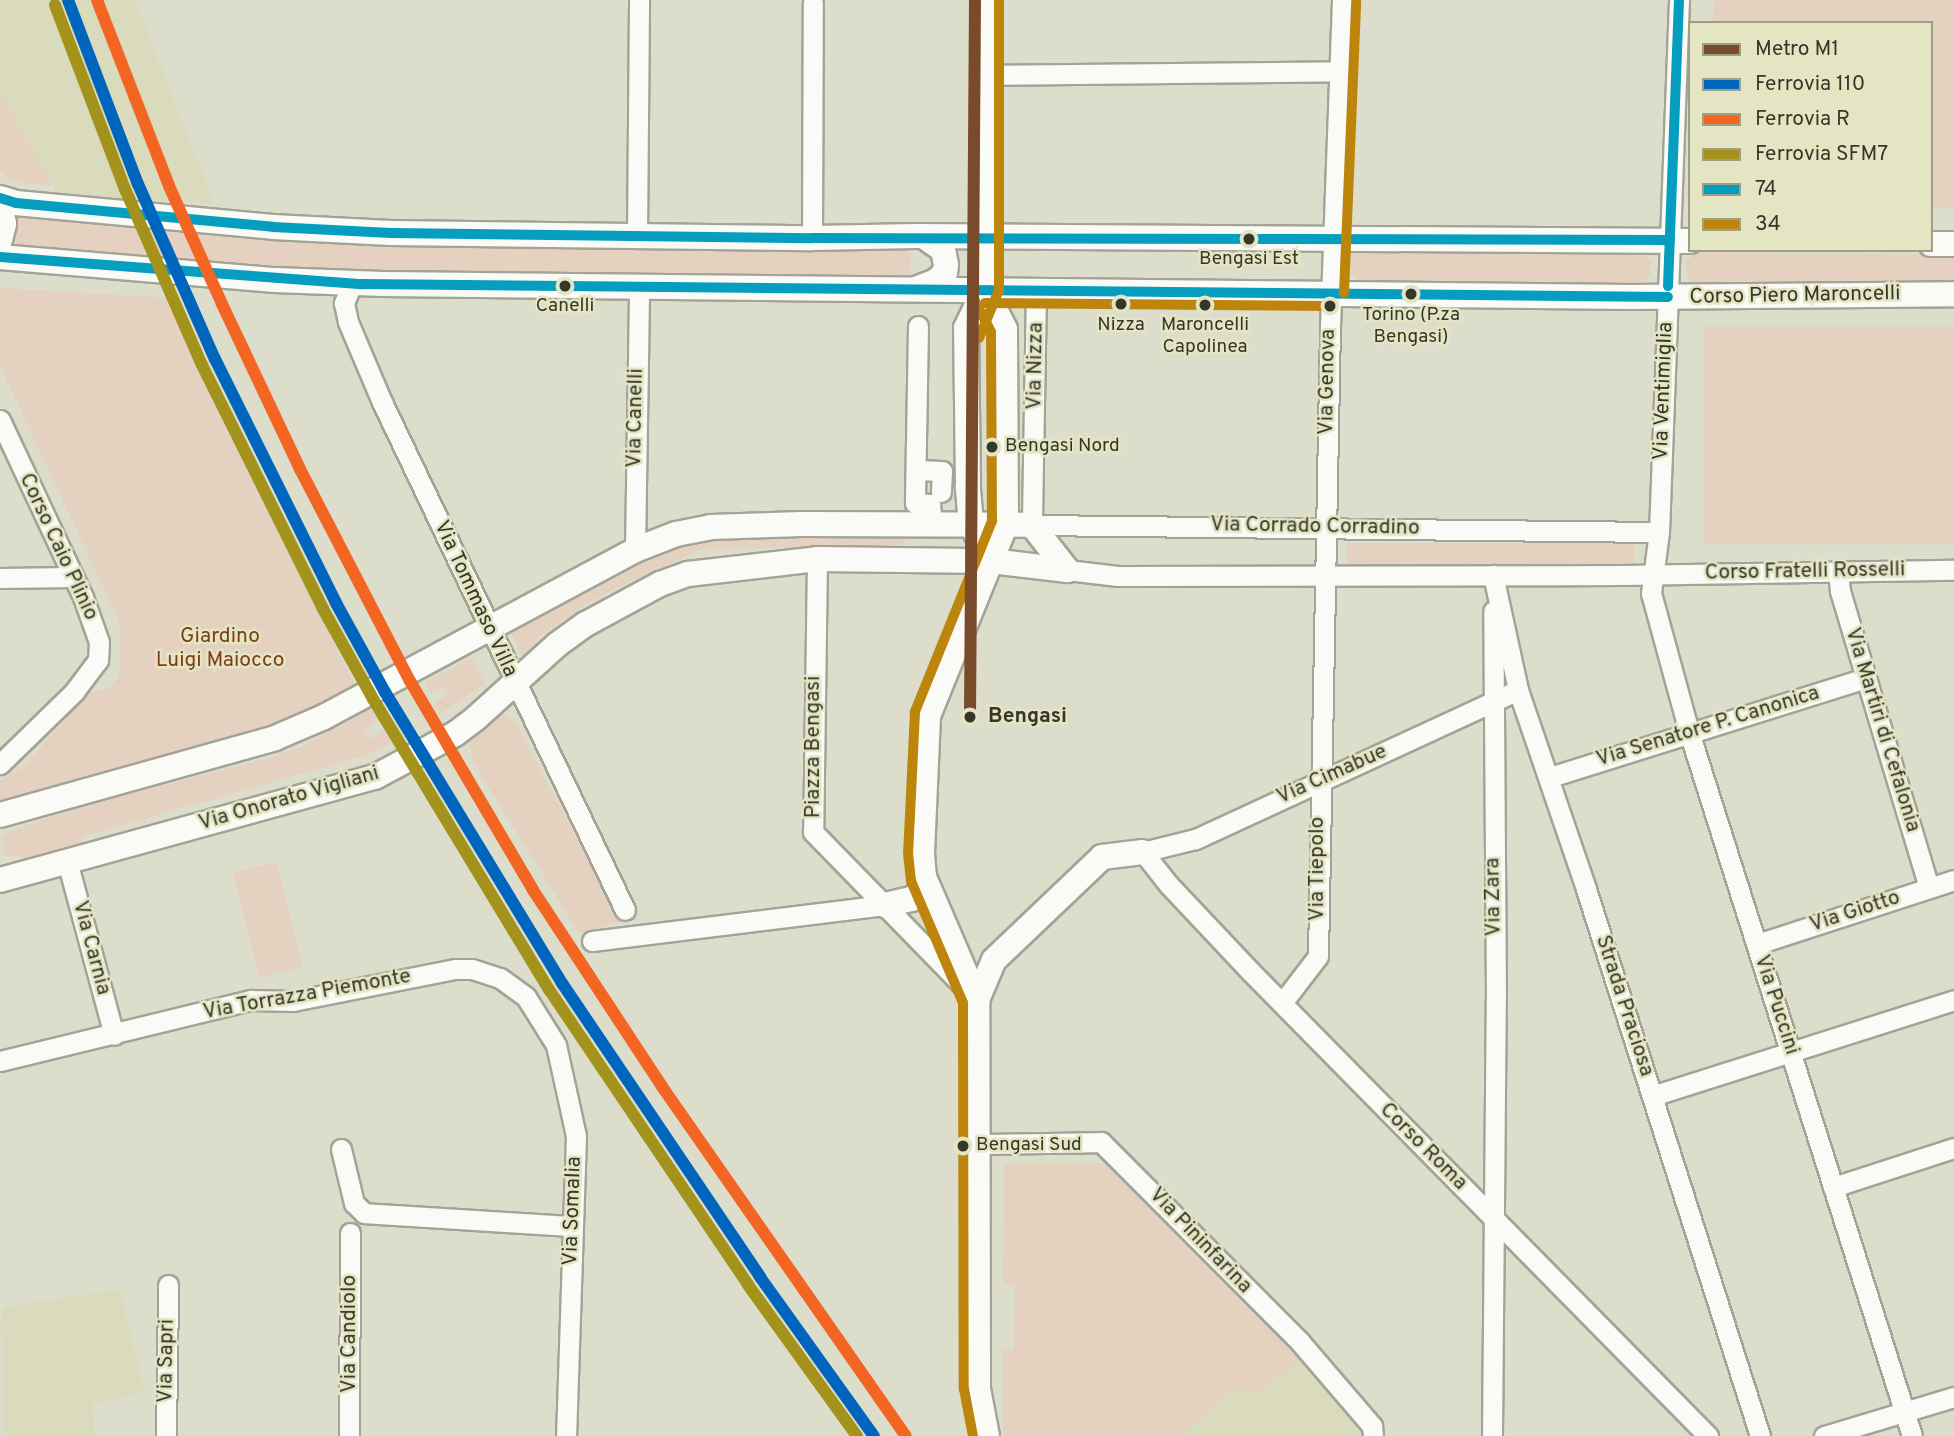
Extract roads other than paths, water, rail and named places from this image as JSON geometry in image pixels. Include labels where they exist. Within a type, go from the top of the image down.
[{"type":"main road","points":[[0,198],[16,203],[273,227],[391,233],[812,239],[986,236],[1680,240]]},
{"type":"main road","points":[[0,206],[4,224],[0,240]]},
{"type":"main road","points":[[915,289],[936,281],[945,273],[943,250],[923,236]]},
{"type":"main road","name":"Via Nizza","points":[[986,236],[985,289],[966,328],[971,524],[991,561]]},
{"type":"main road","points":[[1933,244],[1954,244]]},
{"type":"main road","name":"Corso Piero Maroncelli","points":[[0,257],[352,284],[1668,297],[1954,294]]},
{"type":"main road","name":"Via Nizza","points":[[985,289],[1005,329],[1006,524],[991,561]]},
{"type":"main road","points":[[0,815],[275,738],[361,698],[635,550],[676,534],[711,527],[971,524]]},
{"type":"main road","name":"Via Corrado Corradino","points":[[971,524],[1032,525]]},
{"type":"main road","points":[[1025,565],[1032,525]]},
{"type":"main road","points":[[1032,525],[1068,570]]},
{"type":"main road","points":[[817,559],[991,561],[1068,570]]},
{"type":"main road","name":"Via Onorato Vigliani","points":[[0,880],[366,780],[398,766],[455,734],[516,685],[558,644],[586,624],[660,584],[688,574],[721,568],[817,559]]},
{"type":"main road","points":[[977,1000],[927,886],[922,854],[928,716],[991,561]]},
{"type":"main road","points":[[970,1436],[978,1389],[977,1000],[994,960],[1102,857],[1143,852]]},
{"type":"main road","points":[[885,905],[912,899],[927,886]]},
{"type":"main road","points":[[978,1389],[987,1436]]},
{"type":"street","points":[[636,235],[639,0]]},
{"type":"street","name":"Via Nizza","points":[[985,0],[986,236]]},
{"type":"street","name":"Via Genova","points":[[1321,723],[1331,292],[1342,0]]},
{"type":"street","name":"Via Ventimiglia","points":[[1655,573],[1668,297],[1680,240],[1679,0]]},
{"type":"street","points":[[812,239],[813,3]]},
{"type":"street","points":[[985,75],[1339,71]]},
{"type":"street","name":"Via Tommaso Villa","points":[[352,284],[344,303],[348,322],[382,402],[625,910]]},
{"type":"street","name":"Via Canelli","points":[[635,550],[639,286]]},
{"type":"street","name":"Via Nizza","points":[[1032,525],[1036,290]]},
{"type":"street","points":[[918,326],[916,470],[923,508]]},
{"type":"street","name":"Corso Caio Plinio","points":[[0,764],[75,691],[98,660],[99,642],[95,626],[73,577],[2,428]]},
{"type":"street","points":[[916,470],[942,471],[941,492]]},
{"type":"street","name":"Via Corrado Corradino","points":[[1032,525],[1659,532]]},
{"type":"street","name":"Piazza Bengasi","points":[[817,559],[813,832],[977,1000]]},
{"type":"street","points":[[1068,570],[1118,576],[1655,573]]},
{"type":"street","name":"Corso Fratelli Rosselli","points":[[1655,573],[1954,571]]},
{"type":"street","name":"Via Martiri di Cefalonia","points":[[1838,572],[1840,591],[1929,888]]},
{"type":"street","name":"Via Puccini","points":[[1655,573],[1651,593],[1689,732],[1912,1436]]},
{"type":"street","name":"Strada Praciosa","points":[[1493,575],[1518,690],[1550,776],[1760,1436]]},
{"type":"street","name":"Via Zara","points":[[1492,1436],[1496,999],[1493,575]]},
{"type":"street","points":[[0,578],[73,577]]},
{"type":"street","name":"Via Senatore P. Canonica","points":[[1550,776],[1866,678]]},
{"type":"street","name":"Via Cimabue","points":[[1143,852],[1195,839],[1319,779],[1518,690]]},
{"type":"street","name":"Via Tiepolo","points":[[1282,1003],[1318,956],[1321,723]]},
{"type":"street","name":"Corso Roma","points":[[1143,852],[1169,885],[1282,1003],[1708,1436]]},
{"type":"street","name":"Via Carnia","points":[[67,861],[114,1035]]},
{"type":"street","name":"Via Giotto","points":[[1757,944],[1954,880]]},
{"type":"street","points":[[592,941],[885,905]]},
{"type":"street","name":"Via Torrazza Piemonte","points":[[0,1061],[251,1000],[293,1001],[455,969],[488,972],[526,997]]},
{"type":"street","name":"Via Somalia","points":[[526,997],[556,1045],[576,1136],[566,1436]]},
{"type":"street","points":[[1652,1096],[1954,1000]]},
{"type":"street","name":"Via Pininfarina","points":[[977,1144],[1101,1142],[1300,1342],[1372,1426],[1373,1436]]},
{"type":"street","points":[[1833,1187],[1954,1148]]},
{"type":"street","points":[[341,1149],[354,1203],[364,1213],[573,1226]]},
{"type":"street","name":"Via Candiolo","points":[[349,1436],[351,1233]]},
{"type":"street","name":"Via Sapri","points":[[166,1436],[168,1285]]},
{"type":"street","points":[[1824,1436],[1954,1396]]},
{"type":"metro line","name":"M1","points":[[970,717],[975,0]]},
{"type":"rail line","name":"110","points":[[68,0],[138,184],[215,359],[336,603],[385,692],[562,983],[760,1277],[874,1436]]},
{"type":"rail line","name":"R","points":[[97,0],[169,186],[222,304],[300,469],[410,681],[533,890],[663,1088],[906,1436]]},
{"type":"rail line","name":"SFM7","points":[[55,5],[125,189],[202,365],[323,609],[373,699],[550,991],[748,1285],[857,1436]]},
{"type":"place","name":"Bengasi Est","points":[[1249,239]]},
{"type":"place","name":"Canelli","points":[[565,286]]},
{"type":"place","name":"Torino (P.za Bengasi)","points":[[1411,294]]},
{"type":"place","name":"Nizza","points":[[1121,304]]},
{"type":"place","name":"Maroncelli Capolinea","points":[[1205,305]]},
{"type":"place","name":"Bengasi Nord","points":[[992,447]]},
{"type":"place","name":"Bengasi","points":[[970,717]]},
{"type":"place","name":"Bengasi Sud","points":[[963,1146]]},
{"type":"park label","name":"Giardino Luigi Maiocco","points":[[220,649]]}]
